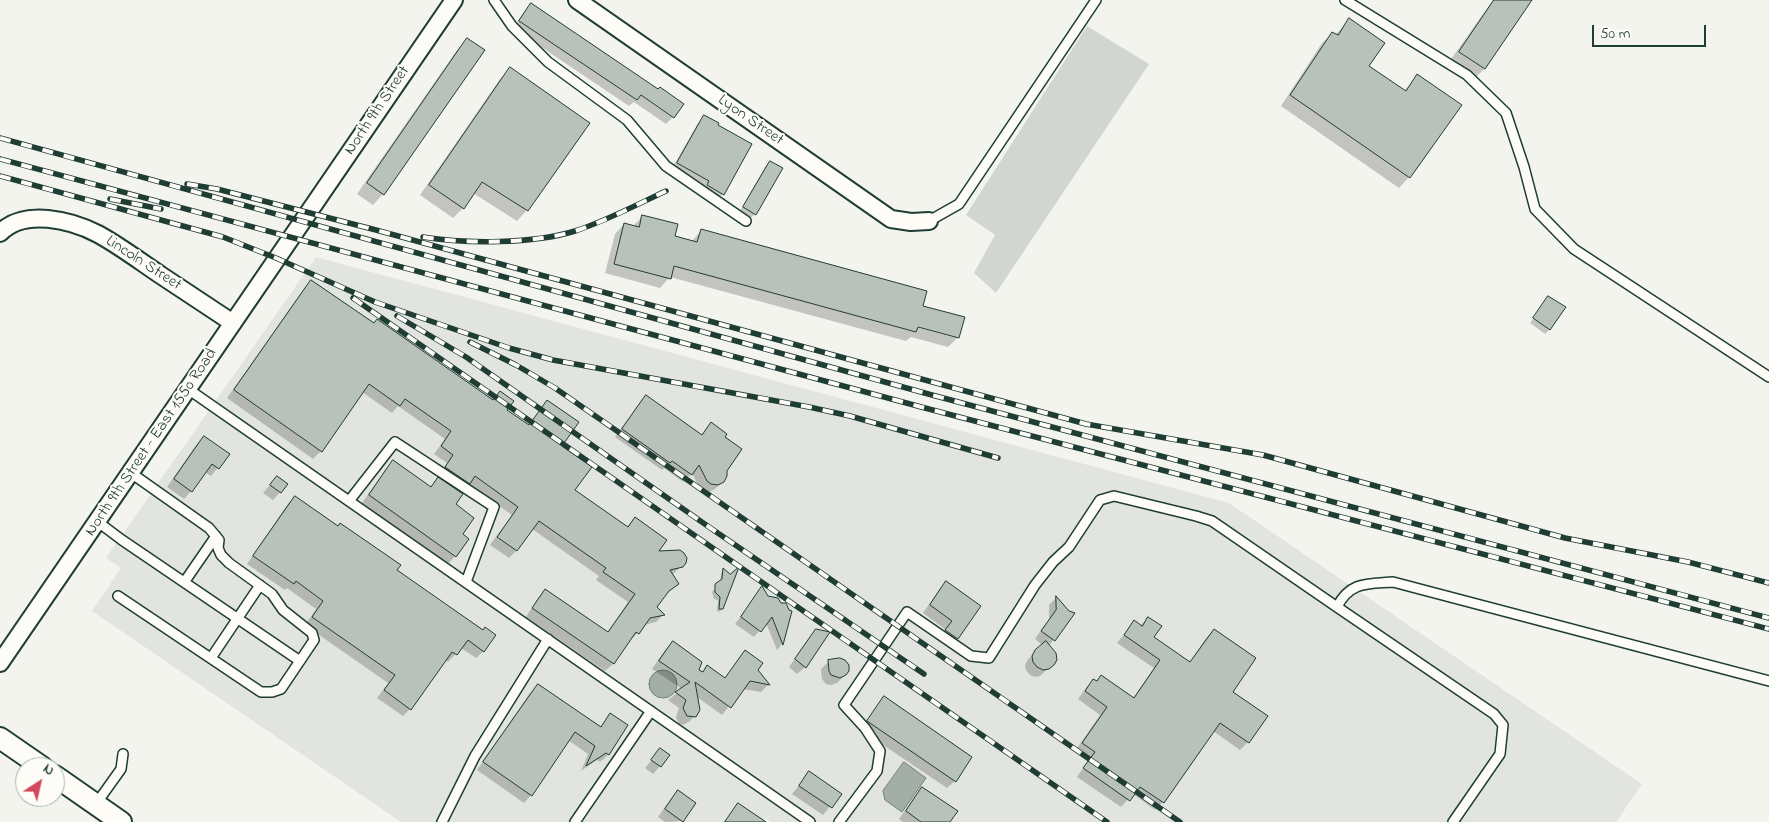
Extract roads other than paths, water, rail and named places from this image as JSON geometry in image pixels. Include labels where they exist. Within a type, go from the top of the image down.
[{"type":"street","name":"North 9th Street","points":[[302,222],[454,0]]},
{"type":"street","name":"Lyon Street","points":[[577,0],[891,219],[911,222],[929,221]]},
{"type":"street","name":"Lincoln Street","points":[[0,232],[6,227],[22,220],[48,220],[66,222],[98,234],[233,323]]},
{"type":"street","name":"North 9th Street - East 1550 Road","points":[[0,663],[302,222]]},
{"type":"street","points":[[0,738],[28,757]]},
{"type":"street","points":[[65,783],[122,822]]},
{"type":"lane","points":[[494,0],[512,26],[548,62],[626,120],[666,166],[746,221]]},
{"type":"lane","points":[[929,221],[959,204],[1096,0]]},
{"type":"lane","points":[[1346,0],[1467,76],[1506,113],[1535,208],[1574,249],[1769,376]]},
{"type":"lane","points":[[188,389],[810,822]]},
{"type":"lane","points":[[349,501],[395,442],[494,507],[466,582]]},
{"type":"lane","points":[[118,596],[261,692],[272,692],[281,689],[314,640],[312,632],[283,610],[272,594],[221,555],[218,548],[219,540],[208,528],[131,473]]},
{"type":"lane","points":[[839,822],[877,771],[880,751],[865,728],[844,705],[907,612],[971,656],[989,658],[1035,585],[1068,547],[1100,500],[1114,496],[1196,516],[1212,522],[1494,714],[1503,725],[1500,754],[1452,822]]},
{"type":"lane","points":[[98,522],[300,661]]},
{"type":"lane","points":[[185,582],[216,536]]},
{"type":"lane","points":[[1337,607],[1342,598],[1359,585],[1393,582],[1769,681]]},
{"type":"lane","points":[[211,658],[260,585]]},
{"type":"lane","points":[[442,822],[475,756],[548,639]]},
{"type":"lane","points":[[575,822],[650,711]]},
{"type":"lane","points":[[96,804],[121,769],[123,754]]},
{"type":"railway","points":[[0,138],[932,395],[1769,618]]},
{"type":"railway","points":[[0,159],[925,408],[1769,629]]},
{"type":"railway","points":[[0,176],[223,237],[276,258],[375,302],[509,348],[553,360],[850,416],[998,458]]},
{"type":"railway","points":[[187,184],[217,189],[376,230],[1086,424],[1263,455],[1565,538],[1688,562],[1769,583]]},
{"type":"railway","points":[[423,237],[479,242],[520,240],[558,235],[598,222],[666,191]]},
{"type":"railway","points":[[110,199],[161,209]]},
{"type":"railway","points":[[353,298],[1107,822]]},
{"type":"railway","points":[[397,316],[466,357],[924,674]]},
{"type":"railway","points":[[470,342],[516,365],[555,388],[1180,822]]}]
